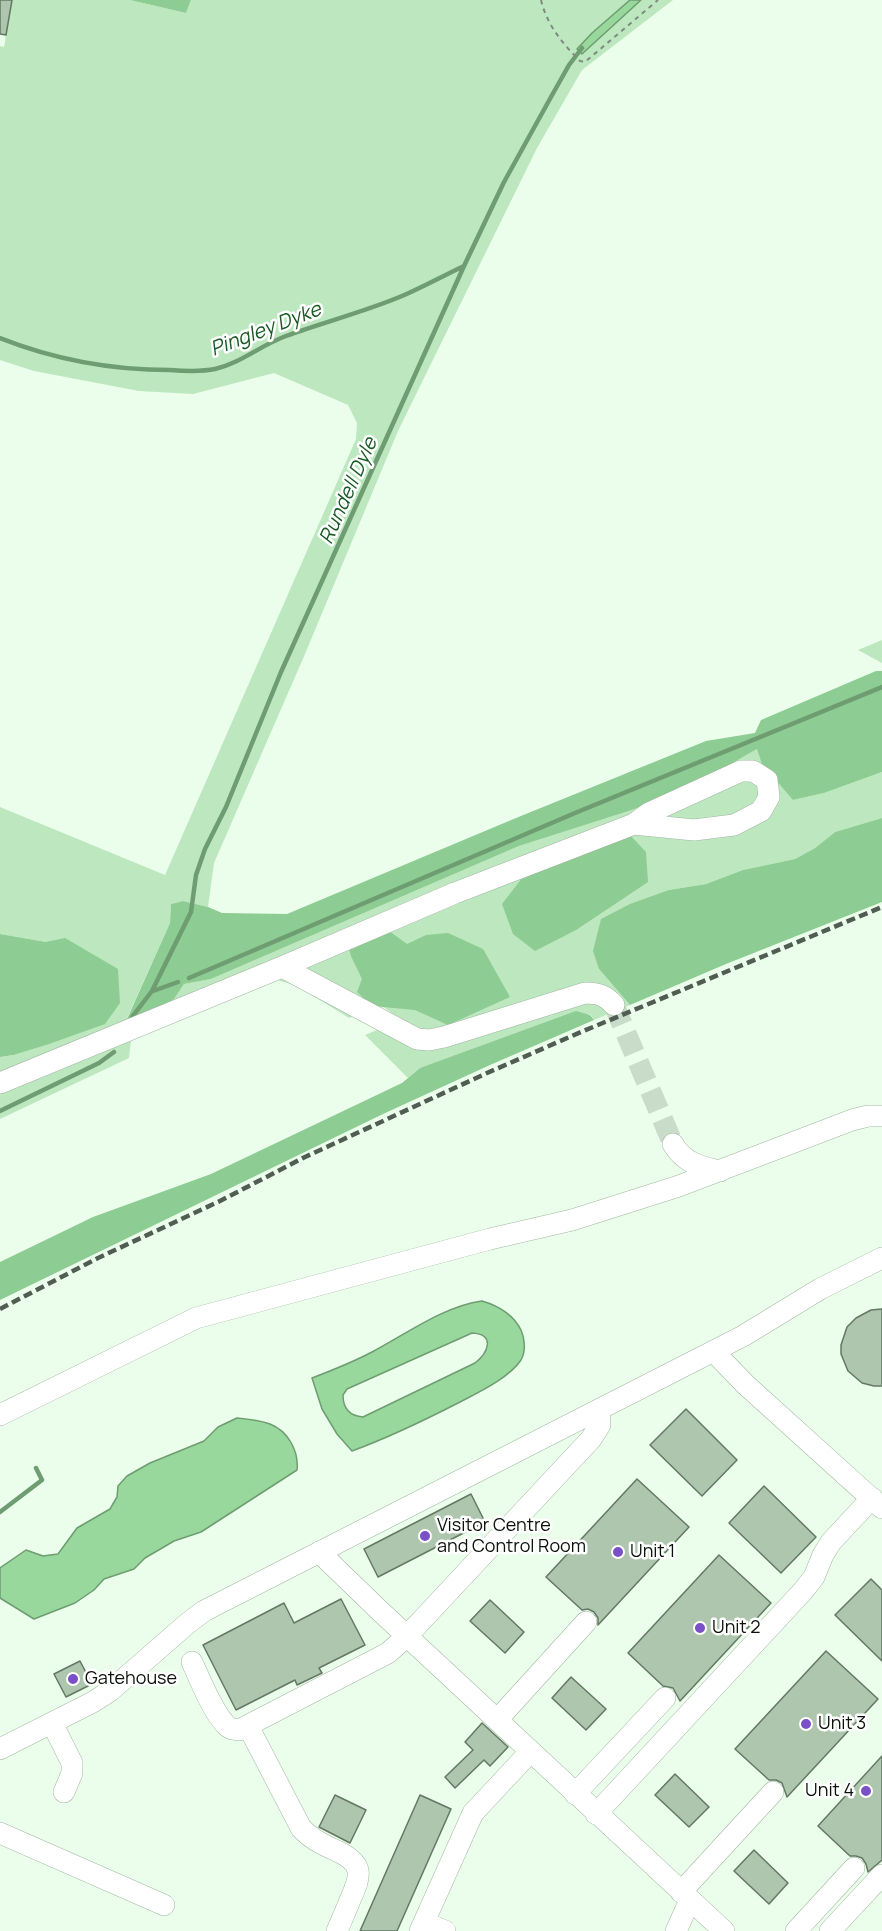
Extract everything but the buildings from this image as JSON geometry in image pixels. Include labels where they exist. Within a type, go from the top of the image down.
[{"type":"lane","points":[[0,1083],[455,893],[634,824],[649,813],[741,771],[753,771],[767,780],[769,797],[761,811],[734,825],[694,830],[634,824]]},
{"type":"lane","points":[[282,967],[417,1039],[429,1040],[444,1037],[585,993],[598,993],[608,998],[614,1005]]},
{"type":"lane","points":[[0,1415],[196,1317],[490,1239],[572,1220],[720,1171],[852,1120],[868,1116],[882,1116]]},
{"type":"lane","points":[[673,1144],[679,1154],[689,1161],[701,1167],[720,1171]]},
{"type":"lane","points":[[0,1749],[110,1691],[195,1617],[713,1351],[753,1330],[820,1288],[882,1258]]},
{"type":"lane","points":[[596,1814],[803,1592],[814,1577],[831,1542],[877,1503],[746,1385],[713,1351]]},
{"type":"lane","points":[[192,1662],[215,1710],[225,1725],[238,1730],[388,1653],[407,1636],[591,1439],[600,1425],[599,1410]]},
{"type":"lane","points":[[319,1552],[596,1814],[724,1931]]},
{"type":"lane","points":[[497,1720],[586,1622]]},
{"type":"lane","points":[[575,1794],[665,1698]]},
{"type":"lane","points":[[52,1722],[72,1763],[72,1773],[64,1792]]},
{"type":"lane","points":[[248,1726],[301,1828],[315,1841],[348,1856],[355,1863],[359,1872],[358,1882],[337,1931]]},
{"type":"lane","points":[[445,1931],[422,1926],[474,1813],[530,1752]]},
{"type":"lane","points":[[676,1931],[686,1896],[772,1792]]},
{"type":"lane","points":[[0,1833],[164,1905]]},
{"type":"lane","points":[[796,1931],[854,1868]]},
{"type":"lane","points":[[830,1931],[882,1875]]},
{"type":"path","points":[[541,0],[545,14],[556,34],[580,61],[585,62],[658,0]]},
{"type":"shaded area","points":[[12,0],[130,0],[186,13],[191,0],[630,0],[577,49],[582,54],[641,0],[673,0],[582,70],[537,148],[398,431],[305,654],[214,863],[208,907],[183,901],[171,904],[170,923],[127,1018],[174,999],[184,984],[211,979],[519,846],[632,810],[694,785],[757,749],[793,800],[824,793],[882,772],[882,818],[835,832],[815,848],[795,859],[743,870],[706,884],[669,890],[599,969],[630,1005],[594,1020],[590,1014],[420,1068],[408,1078],[365,1035],[401,1020],[381,1005],[349,1018],[297,986],[271,978],[131,1040],[129,1058],[0,1119],[0,1057],[13,1055],[46,942],[0,934],[0,807],[165,875],[356,439],[357,423],[348,405],[274,373],[193,394],[139,391],[34,371],[0,360],[0,46],[4,47]]},
{"type":"shaded area","points":[[130,0],[191,0],[186,13]]},
{"type":"shaded area","points":[[630,0],[641,0],[582,54],[577,49]]},
{"type":"shaded area","points":[[882,640],[882,663],[858,650]]},
{"type":"shaded area","points":[[876,671],[882,671],[882,772],[824,793],[793,800],[762,764],[757,749],[694,785],[632,810],[519,846],[211,979],[184,984],[174,999],[149,1016],[127,1019],[170,923],[171,904],[183,901],[222,913],[287,914],[706,741],[755,733],[761,720]]},
{"type":"shaded area","points":[[882,818],[882,902],[630,1005],[599,969],[593,951],[601,919],[630,904],[669,890],[706,884],[743,870],[795,859],[815,848],[835,832]]},
{"type":"shaded area","points":[[628,833],[646,852],[648,882],[576,930],[535,951],[513,934],[502,904],[523,877]]},
{"type":"shaded area","points":[[389,931],[407,944],[426,935],[448,933],[483,949],[510,997],[448,1025],[415,1010],[372,1006],[357,992],[362,979],[351,956],[345,934]]},
{"type":"shaded area","points":[[0,934],[46,942],[65,938],[118,969],[120,1003],[105,1024],[49,1044],[0,1057]]},
{"type":"shaded area","points":[[576,1011],[590,1015],[594,1020],[383,1114],[0,1300],[0,1262],[93,1217],[211,1174],[402,1083],[420,1068]]},
{"type":"shaded area","points":[[482,1301],[500,1308],[514,1319],[521,1330],[524,1341],[524,1353],[516,1367],[476,1394],[407,1428],[352,1451],[337,1434],[322,1409],[312,1378],[358,1359],[439,1315]],"holes":[[[472,1333],[480,1334],[487,1340],[487,1345],[480,1359],[475,1363],[363,1417],[354,1415],[346,1408],[343,1395],[347,1389]]]},
{"type":"shaded area","points":[[237,1418],[266,1423],[282,1431],[294,1449],[297,1470],[201,1532],[174,1541],[145,1558],[134,1569],[104,1579],[94,1590],[75,1603],[34,1619],[0,1598],[0,1568],[26,1550],[43,1556],[58,1554],[77,1528],[110,1509],[117,1497],[118,1486],[127,1476],[150,1463],[204,1441],[218,1427]]},
{"type":"waterway","name":"Rundell Dyle","points":[[132,1017],[152,991],[191,912],[196,875],[205,849],[226,807],[281,672],[464,266],[504,182],[569,65],[582,48]]},
{"type":"waterway","name":"Pingley Dyke","points":[[0,338],[41,352],[83,362],[126,368],[210,370],[234,363],[286,336],[402,296],[464,266]]},
{"type":"waterway","points":[[189,978],[575,813],[882,687]]},
{"type":"waterway","points":[[153,991],[178,982]]},
{"type":"waterway","points":[[0,1111],[99,1063],[114,1052]]},
{"type":"waterway","points":[[0,1512],[42,1480],[36,1468]]},
{"type":"tunnel","points":[[614,1005],[673,1144]]},
{"type":"railway","points":[[0,1309],[98,1258],[220,1201],[305,1157],[487,1073],[882,907]]},
{"type":"place","name":"Visitor Centre and Control Room","points":[[425,1536]]},
{"type":"place","name":"Unit 1","points":[[618,1552]]},
{"type":"place","name":"Unit 2","points":[[700,1628]]},
{"type":"place","name":"Gatehouse","points":[[73,1679]]},
{"type":"place","name":"Unit 3","points":[[806,1724]]},
{"type":"place","name":"Unit 4","points":[[866,1791]]}]
